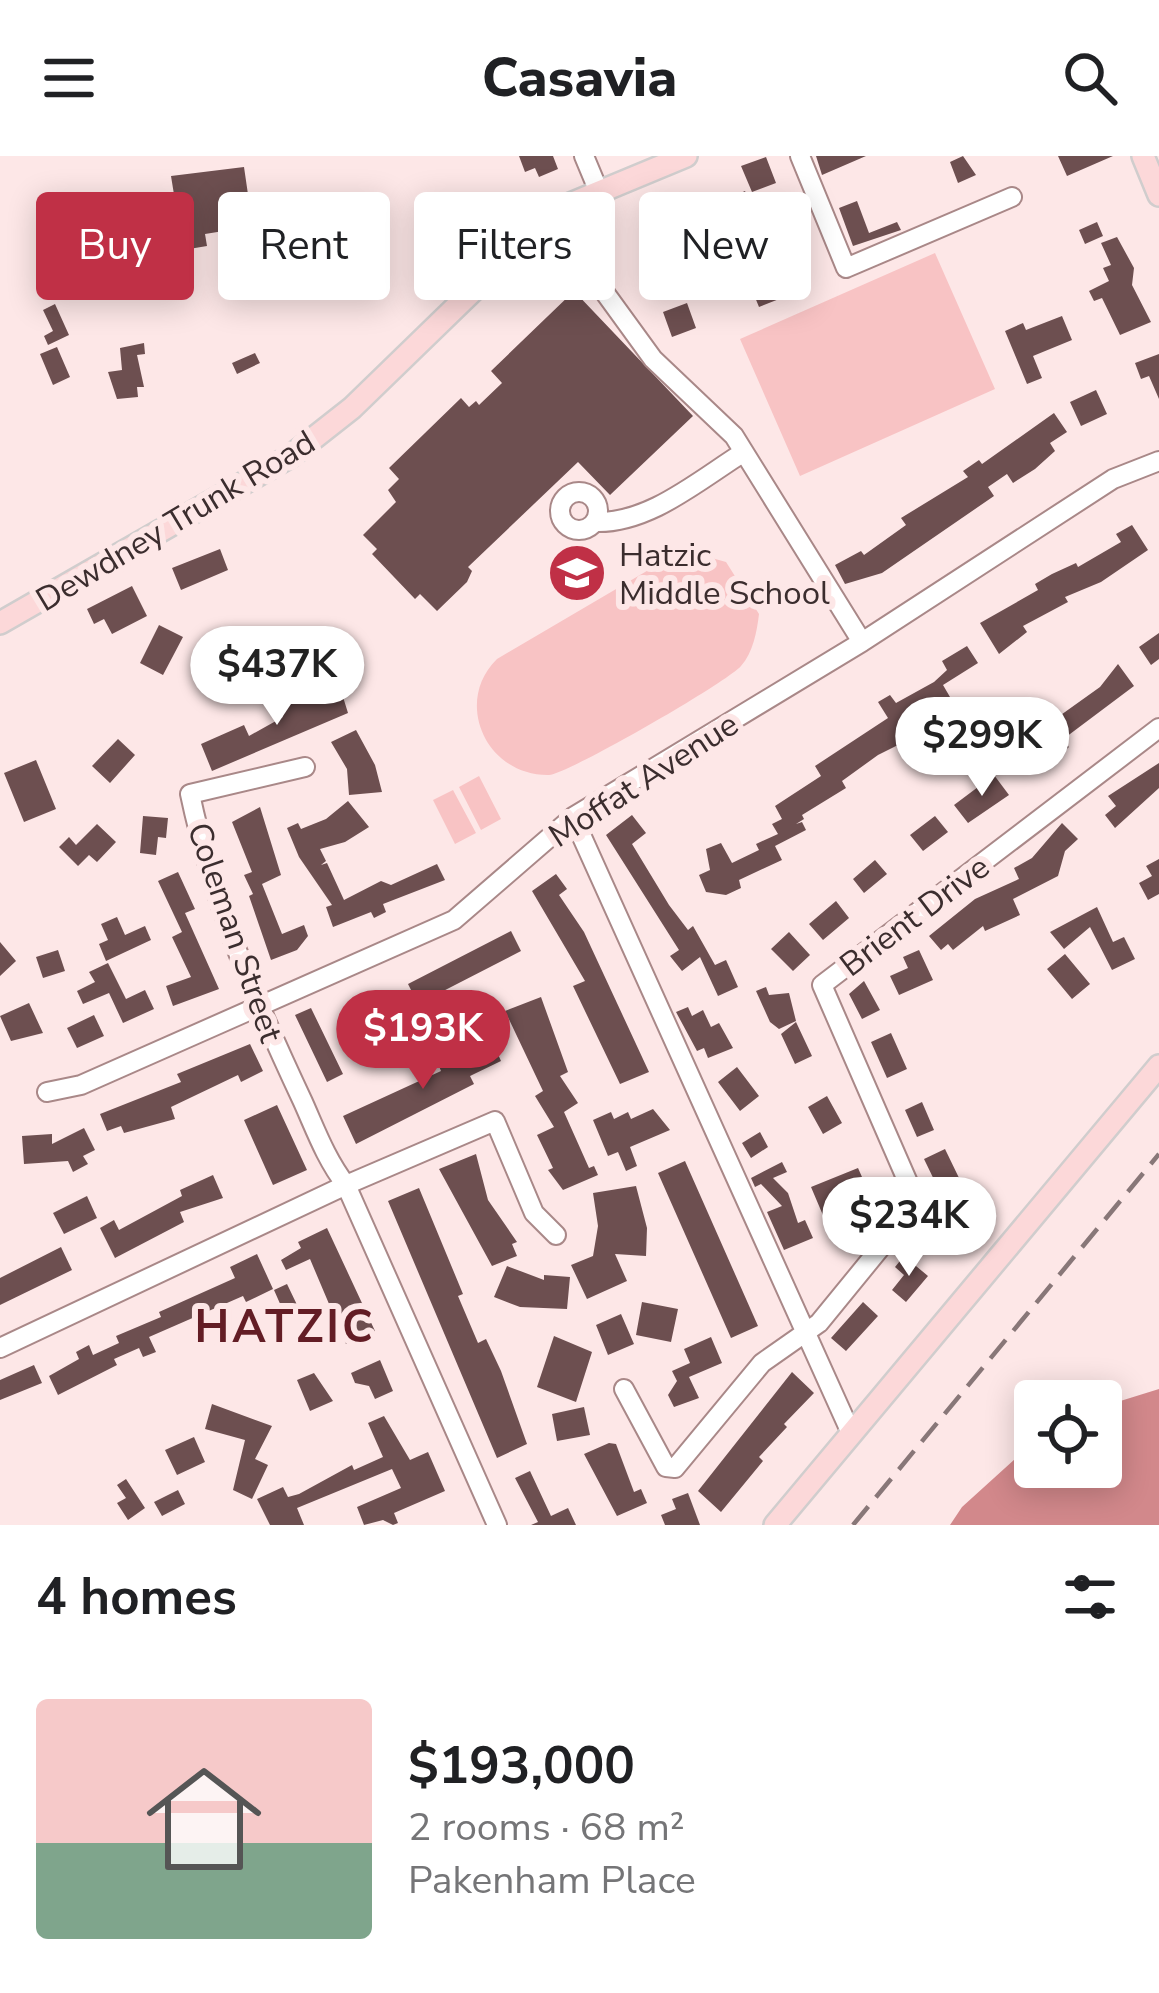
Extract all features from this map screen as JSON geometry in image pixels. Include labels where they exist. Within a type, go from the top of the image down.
[{"type":"main road","name":"Dewdney Trunk Road","points":[[599,192],[686,156]]},
{"type":"main road","points":[[1143,156],[1159,195]]},
{"type":"main road","name":"Dewdney Trunk Road","points":[[0,623],[291,456],[352,408],[464,300]]},
{"type":"main road","points":[[776,1525],[1159,1066]]},
{"type":"street","points":[[584,156],[599,192]]},
{"type":"street","points":[[800,156],[846,268],[1012,197]]},
{"type":"street","points":[[610,300],[653,358],[734,436],[862,642]]},
{"type":"street","points":[[595,522],[619,523],[653,508],[744,452]]},
{"type":"street","name":"Moffat Avenue","points":[[47,1092],[81,1085],[454,920],[572,817],[862,642],[1113,479],[1159,461]]},
{"type":"street","name":"Brient Drive","points":[[806,1332],[819,1323],[917,1203],[822,985],[1159,728]]},
{"type":"street","name":"Coleman Street","points":[[305,766],[190,794],[203,856],[256,1008],[329,1162],[346,1185],[497,1525]]},
{"type":"street","points":[[572,817],[851,1433]]},
{"type":"street","points":[[0,1348],[346,1185],[495,1121],[534,1213],[556,1235]]},
{"type":"street","points":[[624,1389],[653,1451],[666,1467],[676,1468],[762,1363],[806,1332]]},
{"type":"shaded area","points":[[935,253],[995,389],[800,476],[740,339]]},
{"type":"shaded area","points":[[694,553],[726,562],[759,614],[756,634],[741,666],[679,708],[562,771],[549,775],[527,772],[493,750],[483,734],[478,695],[497,659],[657,565]]},
{"type":"shaded area","points":[[479,776],[501,819],[481,830],[459,787]]},
{"type":"shaded area","points":[[453,790],[476,833],[455,844],[433,800]]},
{"type":"shaded area","points":[[1159,1389],[1159,1525],[950,1525],[962,1507],[1014,1460],[1014,1488],[1122,1488],[1122,1400]]},
{"type":"building","points":[[519,156],[553,156],[558,169],[539,177],[535,168],[525,172]]},
{"type":"building","points":[[816,156],[866,156],[822,175]]},
{"type":"building","points":[[963,156],[976,175],[958,183],[950,162]]},
{"type":"building","points":[[1058,156],[1113,156],[1067,176]]},
{"type":"building","points":[[766,157],[776,183],[752,192],[741,166]]},
{"type":"building","points":[[244,167],[248,192],[218,192],[218,232],[205,234],[207,246],[194,248],[194,192],[174,192],[171,176]]},
{"type":"building","points":[[857,201],[869,233],[897,222],[901,230],[853,246],[839,208]]},
{"type":"building","points":[[1097,222],[1103,236],[1085,244],[1079,230]]},
{"type":"building","points":[[1117,237],[1134,268],[1132,285],[1151,322],[1120,335],[1102,298],[1094,301],[1089,291],[1109,281],[1103,268],[1111,265],[1101,243]]},
{"type":"building","points":[[565,300],[583,300],[693,416],[610,495],[578,462],[468,567],[472,571],[467,582],[437,611],[420,594],[415,599],[372,554],[377,549],[363,535],[396,502],[388,490],[399,479],[389,468],[461,398],[469,407],[476,401],[479,405],[502,383],[491,371]]},
{"type":"building","points":[[687,303],[696,328],[672,337],[663,312]]},
{"type":"building","points":[[55,304],[69,335],[48,345],[44,336],[53,331],[43,310]]},
{"type":"building","points":[[1062,316],[1072,340],[1033,356],[1042,378],[1027,384],[1005,331],[1023,323],[1026,330]]},
{"type":"building","points":[[144,343],[145,354],[137,355],[144,387],[137,387],[138,397],[117,399],[108,372],[122,370],[120,348]]},
{"type":"building","points":[[57,347],[70,377],[53,385],[40,354]]},
{"type":"building","points":[[255,353],[260,363],[237,374],[232,363]]},
{"type":"building","points":[[1159,354],[1159,399],[1149,376],[1141,379],[1135,363]]},
{"type":"building","points":[[1096,390],[1107,414],[1081,426],[1070,402]]},
{"type":"building","points":[[1054,413],[1067,432],[1050,443],[1055,451],[1035,469],[1013,483],[1007,474],[988,487],[994,496],[882,573],[845,584],[835,565],[861,551],[864,555],[906,525],[901,518],[968,477],[963,471],[979,460],[982,464]]},
{"type":"building","points":[[1132,525],[1148,550],[1023,626],[1027,632],[999,654],[980,623],[1038,590],[1035,584],[1052,574],[1076,563],[1078,567],[1121,542],[1116,534]]},
{"type":"building","points":[[220,549],[228,570],[181,590],[172,568]]},
{"type":"building","points":[[132,586],[147,616],[112,634],[104,619],[94,624],[87,609]]},
{"type":"building","points":[[159,625],[183,637],[163,675],[140,663]]},
{"type":"building","points":[[1159,633],[1159,659],[1151,665],[1139,647]]},
{"type":"building","points":[[967,646],[978,663],[943,685],[950,697],[933,707],[942,723],[878,755],[842,781],[846,788],[802,815],[804,819],[796,824],[802,822],[806,830],[775,846],[782,860],[739,880],[741,888],[726,895],[706,892],[699,875],[710,870],[706,849],[721,843],[732,863],[759,850],[756,844],[778,834],[772,824],[782,819],[775,806],[821,776],[815,766],[888,718],[878,702],[890,695],[896,703],[934,682],[947,670],[942,661]]},
{"type":"building","points":[[1118,664],[1134,686],[1062,740],[1069,747],[1045,768],[1027,748],[1043,734],[1033,719],[1043,711],[1051,722],[1100,687]]},
{"type":"building","points":[[339,684],[348,713],[212,771],[201,744],[244,725],[249,736],[283,717],[280,708]]},
{"type":"building","points":[[356,730],[375,765],[382,792],[349,795],[347,769],[331,742]]},
{"type":"building","points":[[118,739],[135,755],[110,783],[92,766]]},
{"type":"building","points":[[36,760],[56,809],[24,822],[4,773]]},
{"type":"building","points":[[1159,763],[1159,788],[1115,828],[1105,815],[1116,806],[1108,796]]},
{"type":"building","points":[[994,775],[1009,795],[968,823],[954,805]]},
{"type":"building","points":[[348,801],[369,827],[345,842],[320,849],[326,861],[321,865],[327,863],[344,900],[381,881],[391,885],[437,864],[445,880],[383,904],[386,912],[374,918],[371,912],[333,927],[326,907],[332,905],[299,857],[287,828],[298,823],[301,829],[326,819]]},
{"type":"building","points":[[260,807],[281,875],[262,884],[282,934],[304,925],[308,936],[297,950],[271,960],[244,875],[252,872],[232,822]]},
{"type":"building","points":[[632,815],[646,833],[632,844],[669,905],[688,930],[693,926],[715,965],[726,960],[738,987],[718,996],[700,957],[682,971],[670,956],[679,950],[606,835]]},
{"type":"building","points":[[143,816],[168,818],[166,838],[158,837],[156,855],[140,853]]},
{"type":"building","points":[[935,816],[948,832],[923,851],[910,835]]},
{"type":"building","points":[[1062,823],[1078,839],[1065,851],[1058,876],[1013,899],[1020,915],[985,931],[983,926],[953,950],[948,944],[941,950],[929,936],[975,899],[1019,879],[1014,868],[1032,858]]},
{"type":"building","points":[[97,824],[116,842],[97,862],[89,855],[78,866],[59,847],[69,837],[76,845]]},
{"type":"building","points":[[1159,859],[1159,894],[1148,900],[1139,883],[1152,876],[1146,866]]},
{"type":"building","points":[[875,860],[887,874],[864,893],[853,879]]},
{"type":"building","points":[[178,872],[195,909],[185,913],[219,989],[173,1006],[166,986],[191,977],[172,937],[182,932],[158,881]]},
{"type":"building","points":[[556,874],[567,889],[559,895],[584,932],[649,1072],[620,1084],[573,986],[585,981],[532,891]]},
{"type":"building","points":[[836,901],[849,918],[823,940],[809,924]]},
{"type":"building","points":[[1097,907],[1113,942],[1124,937],[1135,959],[1112,970],[1090,927],[1064,949],[1050,932]]},
{"type":"building","points":[[117,917],[125,935],[145,926],[151,940],[106,961],[99,944],[108,940],[101,924]]},
{"type":"building","points":[[511,931],[521,951],[418,1004],[408,984]]},
{"type":"building","points":[[789,932],[810,955],[793,971],[771,949]]},
{"type":"building","points":[[0,942],[16,961],[0,976]]},
{"type":"building","points":[[58,950],[65,971],[43,978],[36,957]]},
{"type":"building","points":[[919,950],[933,980],[899,995],[890,976],[908,968],[903,957]]},
{"type":"building","points":[[1065,954],[1090,984],[1072,999],[1047,969]]},
{"type":"building","points":[[108,963],[126,999],[145,990],[154,1009],[123,1023],[109,993],[83,1004],[77,991],[95,982],[89,972]]},
{"type":"building","points":[[864,981],[880,1010],[862,1019],[849,994]]},
{"type":"building","points":[[766,987],[769,995],[789,993],[796,1021],[779,1029],[770,1022],[756,991]]},
{"type":"building","points":[[541,997],[568,1072],[560,1076],[578,1103],[564,1112],[589,1168],[594,1166],[598,1175],[563,1190],[548,1170],[553,1168],[537,1135],[554,1127],[535,1096],[543,1091],[505,1011]]},
{"type":"building","points":[[29,1003],[43,1033],[11,1041],[0,1016]]},
{"type":"building","points":[[406,1007],[415,1028],[382,1039],[374,1021]]},
{"type":"building","points":[[688,1007],[692,1016],[703,1010],[711,1027],[719,1023],[733,1048],[708,1058],[704,1048],[697,1051],[676,1012]]},
{"type":"building","points":[[311,1008],[343,1074],[327,1082],[295,1015]]},
{"type":"building","points":[[94,1015],[104,1036],[77,1048],[67,1028]]},
{"type":"building","points":[[796,1022],[812,1056],[795,1064],[781,1034]]},
{"type":"building","points":[[891,1033],[907,1069],[887,1078],[871,1042]]},
{"type":"building","points":[[489,1034],[501,1061],[470,1076],[474,1084],[356,1144],[343,1116],[441,1071],[439,1066],[470,1053],[466,1043]]},
{"type":"building","points":[[250,1044],[263,1071],[241,1082],[238,1075],[171,1107],[175,1119],[124,1133],[121,1126],[107,1131],[100,1114],[181,1082],[177,1074]]},
{"type":"building","points":[[737,1067],[759,1096],[740,1111],[718,1082]]},
{"type":"building","points":[[827,1096],[842,1123],[823,1134],[808,1107]]},
{"type":"building","points":[[922,1102],[934,1130],[917,1137],[905,1110]]},
{"type":"building","points":[[277,1105],[307,1170],[273,1185],[244,1120]]},
{"type":"building","points":[[653,1109],[670,1130],[630,1147],[637,1166],[626,1171],[618,1152],[608,1156],[593,1120],[611,1112],[614,1119],[628,1112],[631,1119]]},
{"type":"building","points":[[84,1128],[95,1150],[83,1156],[88,1164],[73,1172],[68,1161],[24,1164],[22,1136],[52,1134],[52,1144]]},
{"type":"building","points":[[760,1132],[768,1147],[751,1158],[742,1143]]},
{"type":"building","points":[[945,1149],[960,1180],[939,1190],[924,1159]]},
{"type":"building","points":[[476,1154],[488,1200],[517,1242],[512,1244],[517,1256],[492,1266],[439,1169]]},
{"type":"building","points":[[685,1161],[758,1326],[731,1338],[658,1173]]},
{"type":"building","points":[[782,1162],[787,1172],[773,1178],[788,1193],[798,1223],[805,1220],[813,1238],[784,1250],[767,1212],[782,1206],[761,1184],[755,1187],[751,1178]]},
{"type":"building","points":[[858,1168],[870,1195],[825,1220],[811,1187]]},
{"type":"building","points":[[213,1175],[223,1198],[180,1212],[184,1222],[115,1258],[100,1228],[114,1220],[119,1230],[182,1196],[180,1190]]},
{"type":"building","points":[[636,1186],[647,1228],[646,1256],[615,1254],[627,1281],[587,1299],[571,1265],[593,1256],[598,1226],[593,1193]]},
{"type":"building","points":[[419,1188],[463,1294],[458,1296],[478,1343],[486,1339],[501,1371],[527,1444],[497,1458],[388,1201]]},
{"type":"building","points":[[87,1196],[97,1218],[64,1234],[53,1213]]},
{"type":"building","points":[[936,1211],[957,1220],[941,1254],[920,1244]]},
{"type":"building","points":[[327,1228],[375,1331],[346,1344],[310,1259],[286,1270],[281,1260],[301,1248],[298,1242]]},
{"type":"building","points":[[61,1247],[72,1270],[0,1305],[0,1278]]},
{"type":"building","points":[[257,1254],[273,1289],[246,1302],[243,1296],[149,1337],[156,1352],[143,1357],[139,1348],[114,1359],[117,1365],[58,1395],[49,1376],[79,1359],[76,1352],[89,1345],[93,1355],[119,1343],[116,1336],[235,1278],[230,1267]]},
{"type":"building","points":[[904,1256],[928,1276],[906,1302],[892,1290],[904,1275],[895,1267]]},
{"type":"building","points":[[507,1266],[544,1280],[544,1275],[570,1277],[567,1309],[520,1307],[494,1297]]},
{"type":"building","points":[[287,1284],[299,1309],[285,1315],[274,1290]]},
{"type":"building","points":[[642,1302],[678,1309],[671,1342],[636,1335]]},
{"type":"building","points":[[863,1302],[878,1316],[846,1351],[831,1338]]},
{"type":"building","points":[[621,1314],[634,1344],[608,1355],[596,1325]]},
{"type":"building","points":[[554,1336],[592,1352],[576,1402],[537,1387]]},
{"type":"building","points":[[711,1337],[722,1363],[689,1377],[699,1398],[674,1407],[668,1395],[677,1381],[672,1371],[690,1363],[684,1349]]},
{"type":"building","points":[[380,1360],[393,1391],[375,1399],[369,1386],[355,1383],[351,1373]]},
{"type":"building","points":[[34,1365],[42,1383],[0,1400],[0,1380]]},
{"type":"building","points":[[792,1372],[814,1393],[784,1424],[787,1427],[759,1457],[763,1461],[721,1512],[698,1491]]},
{"type":"building","points":[[314,1373],[333,1401],[310,1411],[297,1380]]},
{"type":"building","points":[[212,1404],[272,1426],[255,1459],[268,1465],[252,1499],[233,1490],[245,1440],[205,1429]]},
{"type":"building","points":[[584,1407],[590,1435],[557,1441],[552,1414]]},
{"type":"building","points":[[384,1416],[410,1460],[428,1452],[445,1491],[394,1513],[398,1523],[383,1520],[364,1525],[357,1507],[401,1488],[392,1469],[297,1508],[304,1525],[270,1525],[257,1499],[283,1487],[288,1497],[299,1494],[352,1465],[354,1470],[383,1457],[368,1423]]},
{"type":"building","points":[[194,1437],[205,1462],[177,1475],[165,1450]]},
{"type":"building","points":[[616,1444],[634,1492],[641,1489],[647,1503],[617,1516],[584,1454]]},
{"type":"building","points":[[530,1471],[551,1516],[568,1508],[576,1525],[531,1525],[538,1522],[515,1478]]},
{"type":"building","points":[[126,1479],[145,1508],[128,1520],[117,1503],[126,1498],[117,1485]]},
{"type":"building","points":[[178,1490],[185,1504],[162,1516],[154,1502]]},
{"type":"building","points":[[688,1493],[700,1525],[665,1525],[661,1515],[676,1509],[672,1499]]},
{"type":"railway","points":[[853,1525],[1159,1154]]},
{"type":"place","name":"Hatzic Middle School","points":[[577,573]]},
{"type":"district","name":"HATZIC","points":[[285,1326]]}]
